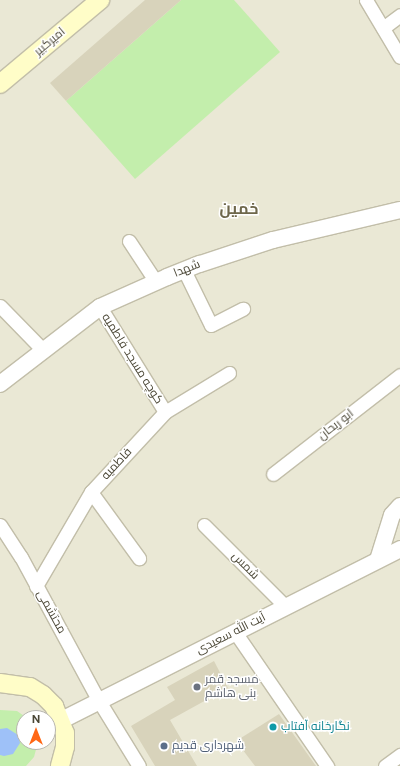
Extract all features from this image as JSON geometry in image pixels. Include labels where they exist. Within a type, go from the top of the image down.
[{"type":"main road","name":"امیرکبیر","points":[[0,84],[100,0]]},
{"type":"main road","points":[[0,683],[16,683],[37,691],[54,706],[62,720],[66,747],[60,766]]},
{"type":"street","points":[[366,0],[400,57]]},
{"type":"street","points":[[383,28],[400,15]]},
{"type":"street","name":"شهدا","points":[[0,384],[100,307],[156,282],[184,270],[273,240],[400,210]]},
{"type":"street","points":[[128,241],[156,282]]},
{"type":"street","points":[[184,270],[211,325],[243,309]]},
{"type":"street","points":[[0,306],[43,350]]},
{"type":"street","name":"کوچه مسجد فاطمیه","points":[[100,307],[165,412]]},
{"type":"street","name":"فاطمیه","points":[[36,586],[91,492],[165,412],[229,373]]},
{"type":"street","name":"ابو ریحان","points":[[273,474],[400,375]]},
{"type":"street","points":[[91,492],[139,558]]},
{"type":"street","points":[[378,560],[392,515],[400,506]]},
{"type":"street","name":"محتشمی","points":[[0,525],[36,586],[99,701],[140,766]]},
{"type":"street","name":"شمس","points":[[204,526],[286,607]]},
{"type":"street","name":"آیت الله سعیدی","points":[[62,720],[400,549]]},
{"type":"street","points":[[235,632],[328,766]]},
{"type":"street","points":[[385,766],[400,755]]},
{"type":"shaded area","points":[[0,0],[400,0],[400,766],[0,766]]},
{"type":"green space","points":[[181,0],[234,0],[280,52],[135,179],[66,101]]},
{"type":"green space","points":[[0,710],[16,711],[16,750],[36,750],[34,757],[26,766],[0,766]]},
{"type":"water","points":[[7,728],[16,734],[16,749],[13,754],[4,756],[0,755],[0,729]]},
{"type":"building","points":[[145,0],[181,0],[66,101],[50,83]]},
{"type":"building","points":[[214,661],[228,688],[170,720],[197,766],[155,766],[131,726],[175,700],[167,687]]},
{"type":"building","name":"نگارخانه آفتاب","points":[[279,714],[316,766],[255,766],[236,741]]},
{"type":"place","name":"مسجد قمر بنی هاشم","points":[[197,687]]},
{"type":"place","name":"نگارخانه آفتاب","points":[[273,727]]},
{"type":"place","name":"شهرداری قدیم","points":[[164,746]]},
{"type":"district","name":"خمین","points":[[239,209]]}]
